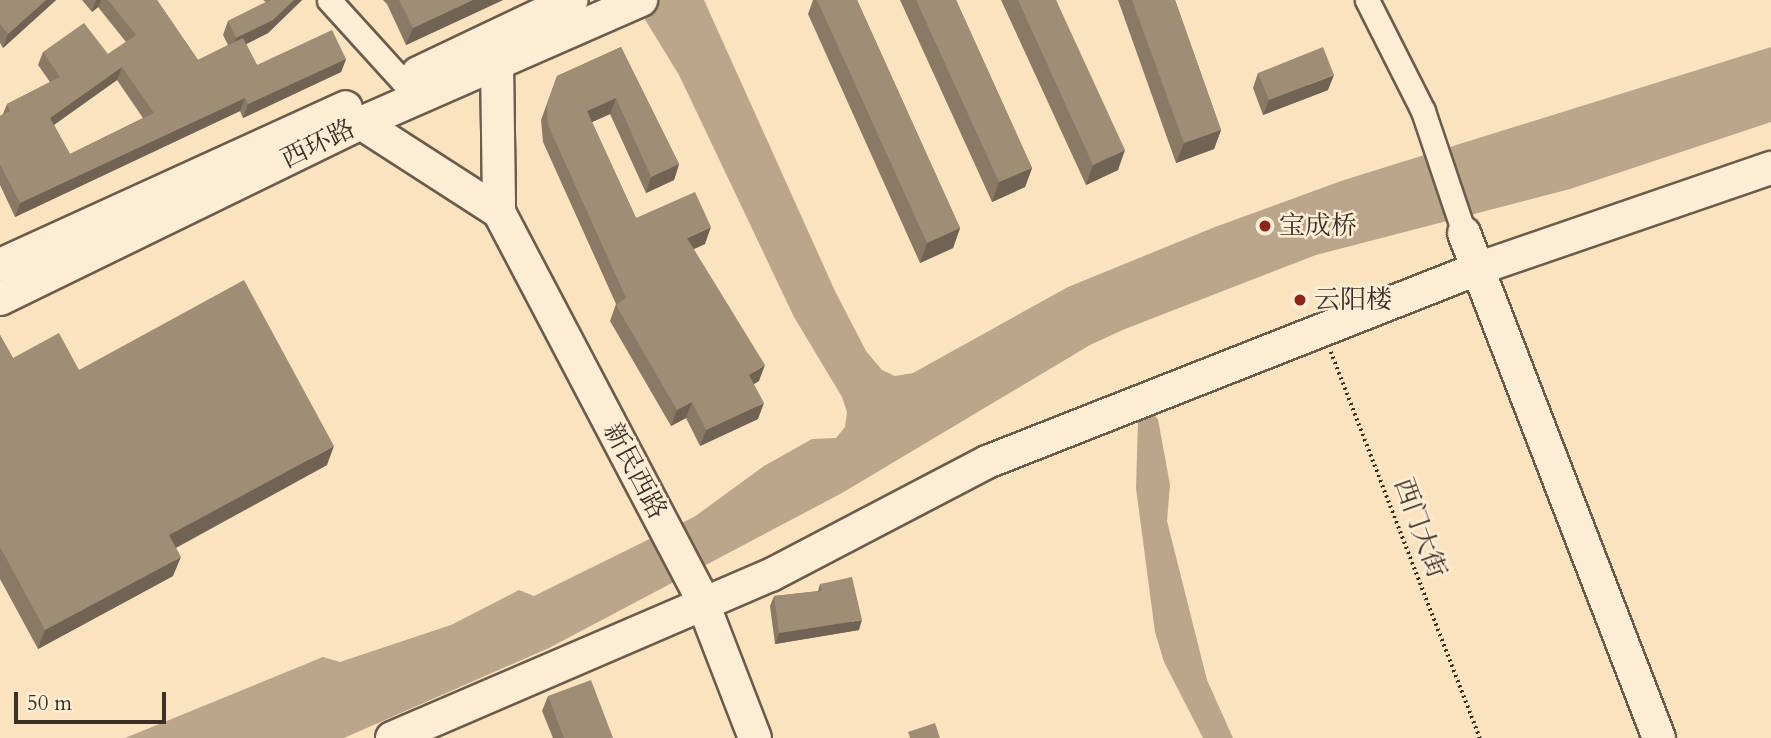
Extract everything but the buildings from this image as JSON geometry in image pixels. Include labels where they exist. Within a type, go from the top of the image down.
[{"type":"street","points":[[329,0],[410,88]]},
{"type":"street","name":"西环路","points":[[0,265],[410,88],[572,0]]},
{"type":"street","name":"西环路","points":[[0,299],[361,122],[410,88],[497,61],[641,0]]},
{"type":"street","points":[[1367,0],[1423,111],[1477,269],[1659,738]]},
{"type":"street","name":"新民西路","points":[[497,61],[499,212],[701,598],[755,738]]},
{"type":"street","name":"新民西路","points":[[361,122],[499,212]]},
{"type":"street","points":[[392,738],[701,598],[771,575],[987,462],[1477,269],[1771,167]]},
{"type":"path","name":"西门大街","points":[[1322,331],[1480,738]]},
{"type":"shaded area","points":[[633,0],[704,0],[835,291],[866,351],[882,370],[895,376],[913,373],[1068,287],[1215,227],[1341,181],[1771,47],[1771,122],[1570,189],[1316,255],[1125,329],[1090,345],[842,493],[549,648],[344,738],[125,738],[323,657],[340,662],[451,625],[519,590],[534,596],[694,517],[764,466],[812,439],[836,438],[845,427],[847,412],[842,397],[794,317],[679,75]]},
{"type":"shaded area","points":[[1152,413],[1158,419],[1170,485],[1167,521],[1207,680],[1233,738],[1203,738],[1164,662],[1155,632],[1136,488],[1138,420]]},
{"type":"place","name":"宝成桥","points":[[1265,226]]},
{"type":"place","name":"云阳楼","points":[[1300,300]]}]
